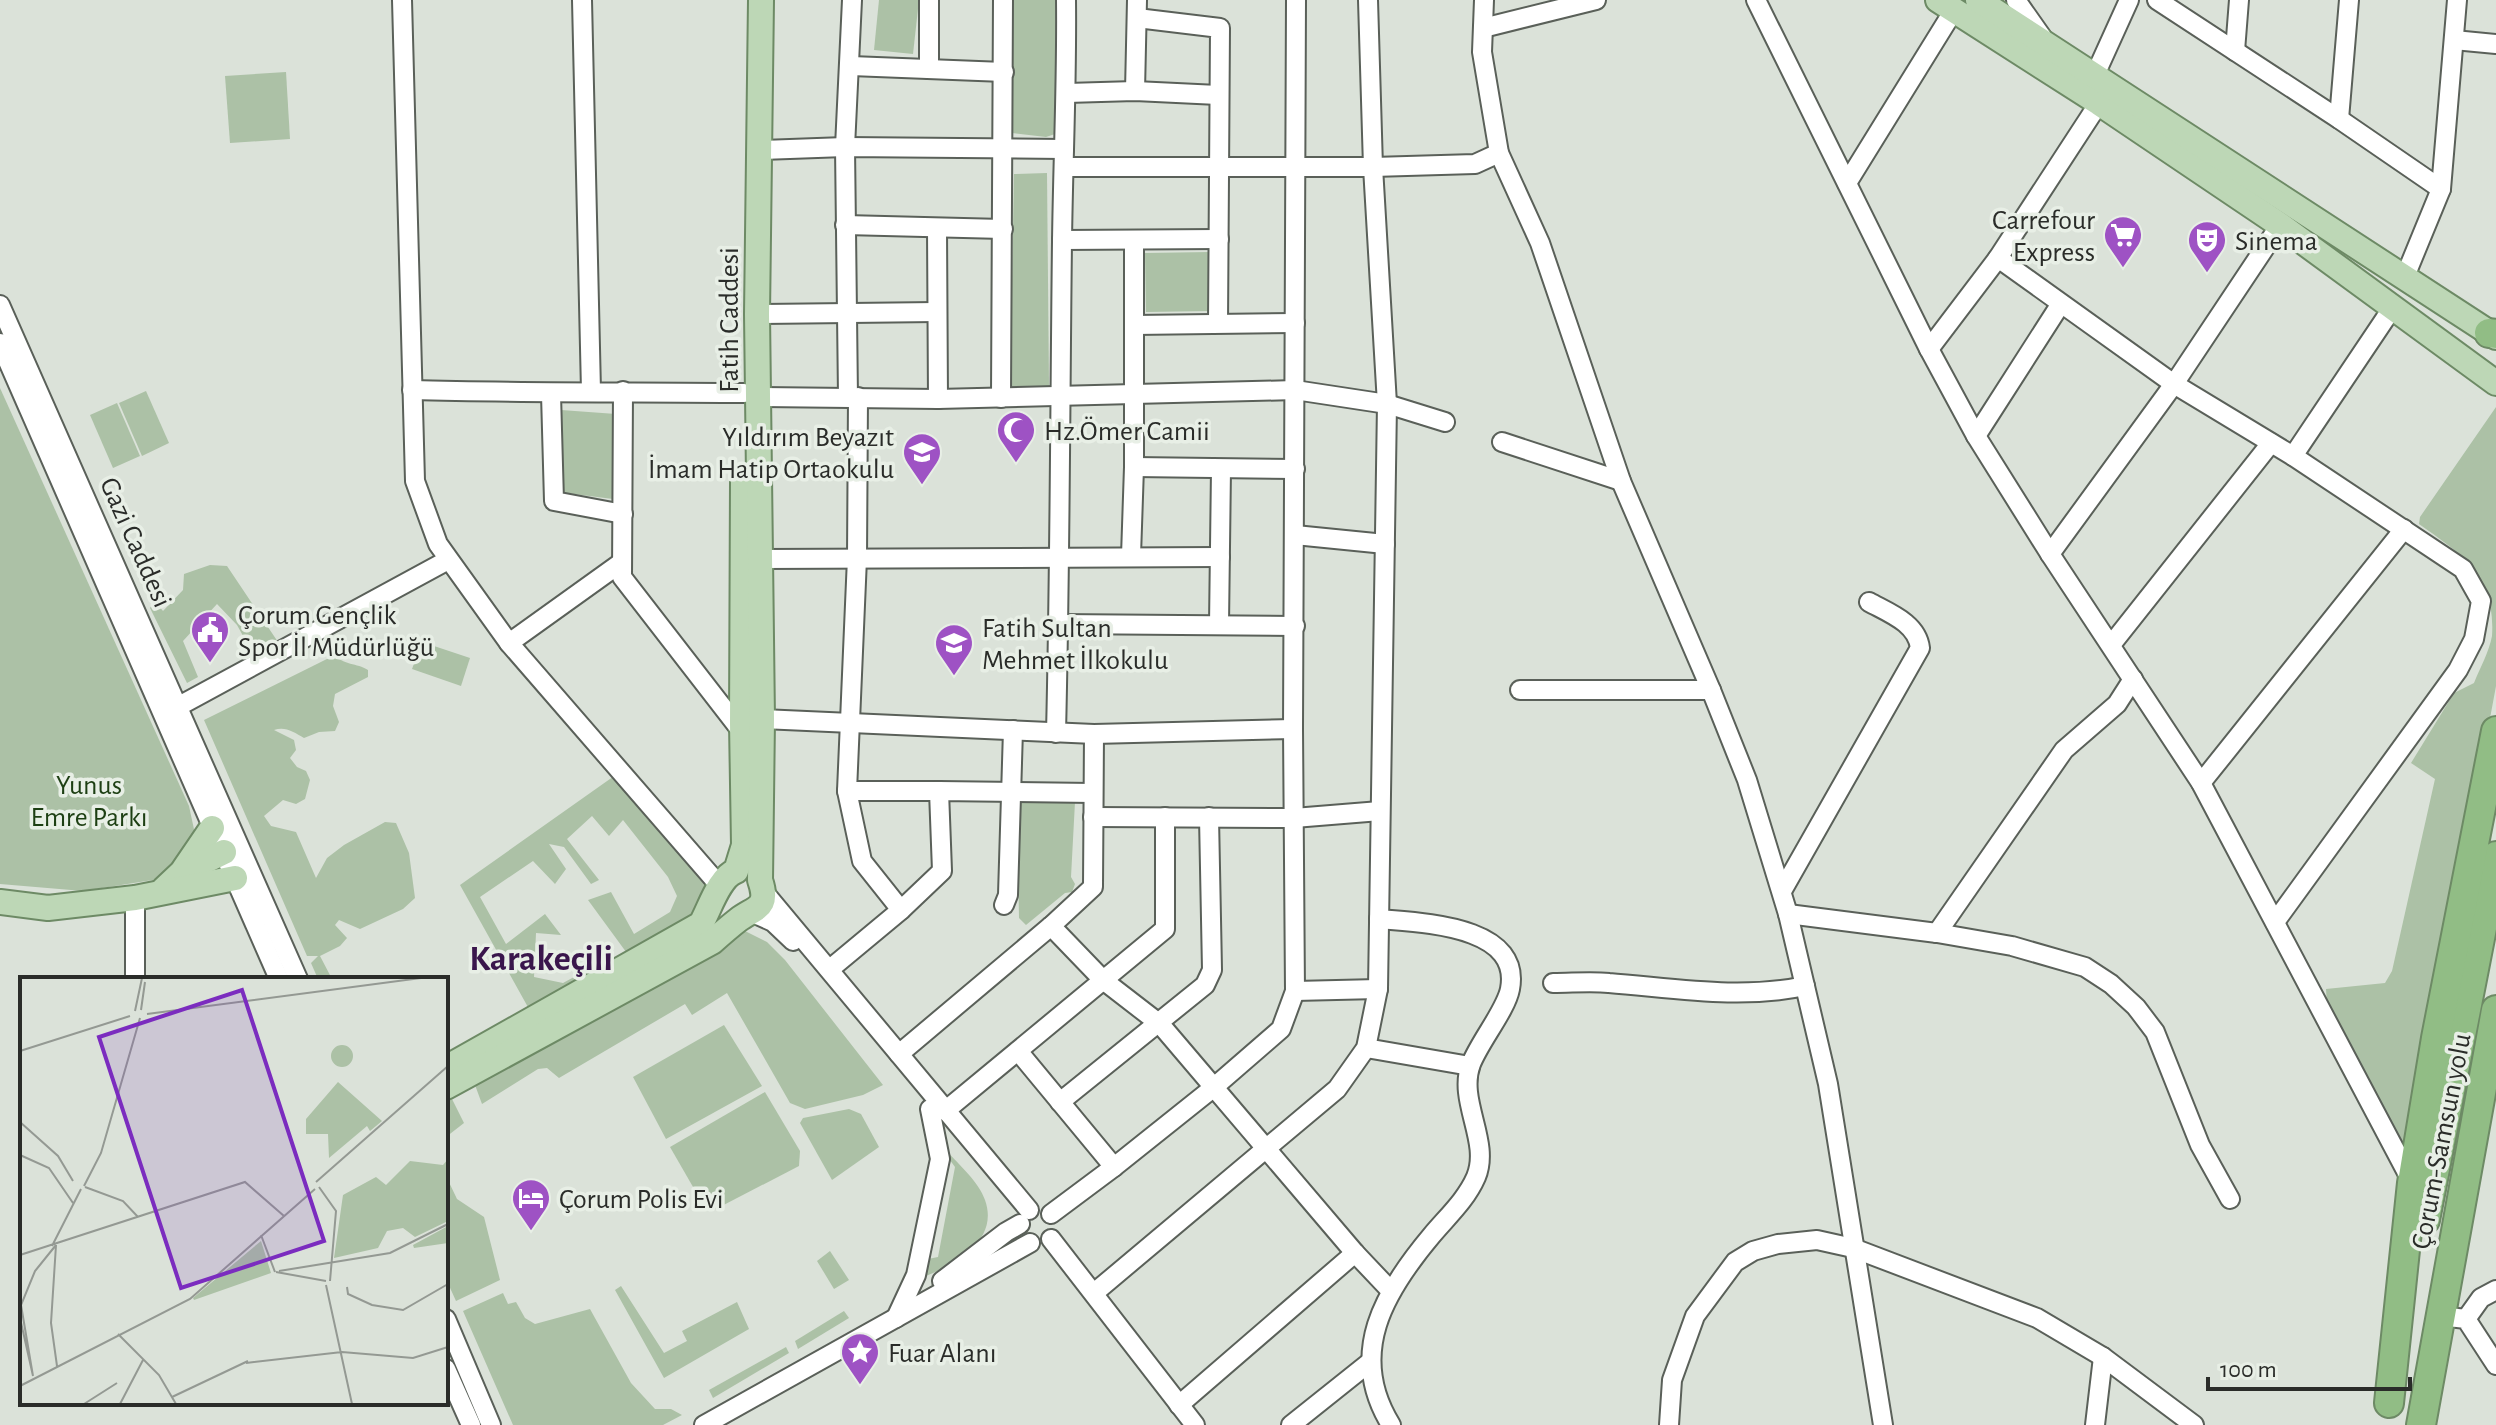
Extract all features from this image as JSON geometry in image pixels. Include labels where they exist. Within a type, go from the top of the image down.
[{"type":"highway","points":[[2387,1414],[2412,1183],[2436,1038],[2496,731]]},
{"type":"highway","name":"Çorum-Samsun yolu","points":[[2387,1414],[2496,856]]},
{"type":"highway","name":"Çorum-Samsun yolu","points":[[2421,1425],[2449,1314],[2496,1010]]},
{"type":"highway","points":[[2449,1314],[2478,1206],[2496,1115]]},
{"type":"main road","name":"Fatih Caddesi","points":[[745,0],[755,900]]},
{"type":"main road","name":"Fatih Caddesi","points":[[448,1067],[701,924],[744,845],[761,559],[751,395],[757,314],[761,0]]},
{"type":"main road","points":[[1978,0],[2048,46],[2097,89],[2496,383]]},
{"type":"main road","points":[[1946,5],[2097,89],[2494,335]]},
{"type":"main road","points":[[162,890],[181,873],[212,828]]},
{"type":"main road","points":[[181,873],[231,848]]},
{"type":"main road","points":[[751,872],[755,900],[730,914],[721,906],[724,884],[751,872]]},
{"type":"main road","points":[[0,902],[48,908],[135,898],[242,874]]},
{"type":"main road","points":[[448,1086],[712,942],[755,900]]},
{"type":"street","points":[[402,0],[415,481],[438,544],[509,643],[724,884]]},
{"type":"street","points":[[582,0],[591,391]]},
{"type":"street","points":[[852,0],[845,147],[845,225],[857,558],[847,791],[862,861],[901,910]]},
{"type":"street","points":[[929,0],[929,69]]},
{"type":"street","points":[[1001,398],[1003,0]]},
{"type":"street","points":[[1056,733],[1066,0]]},
{"type":"street","points":[[1051,1214],[1213,1088],[1281,1029],[1295,991],[1296,0]]},
{"type":"street","points":[[1094,1293],[1337,1089],[1366,1048],[1378,989],[1387,404],[1373,167],[1368,0]]},
{"type":"street","points":[[1484,0],[1482,52],[1499,153],[1540,243],[1621,481],[1747,780],[1782,891],[1828,1084],[1883,1425]]},
{"type":"street","points":[[1483,28],[1596,0]]},
{"type":"street","points":[[1756,0],[1929,349],[1976,436],[2201,783],[2412,1183]]},
{"type":"street","points":[[1766,17],[1777,0]]},
{"type":"street","points":[[2016,0],[2048,46]]},
{"type":"street","points":[[1929,349],[1998,258],[2097,89],[2129,0]]},
{"type":"street","points":[[2157,0],[2441,189]]},
{"type":"street","points":[[2235,51],[2239,0]]},
{"type":"street","points":[[2339,119],[2349,0]]},
{"type":"street","points":[[2404,279],[2441,189],[2457,0]]},
{"type":"street","points":[[1847,183],[1946,5]]},
{"type":"street","points":[[1135,91],[1137,9],[1220,28],[1218,323]]},
{"type":"street","points":[[2454,40],[2496,44]]},
{"type":"street","points":[[851,66],[1004,72]]},
{"type":"street","points":[[1067,93],[1135,91],[1218,95]]},
{"type":"street","points":[[759,150],[1004,148],[1064,158],[1297,168],[1475,164],[1499,153]]},
{"type":"street","points":[[845,225],[1003,229]]},
{"type":"street","points":[[2050,554],[2174,384],[2280,225]]},
{"type":"street","points":[[937,229],[938,399]]},
{"type":"street","points":[[1062,240],[1219,239]]},
{"type":"street","points":[[1131,556],[1135,394],[1134,240]]},
{"type":"street","points":[[1998,258],[2174,384],[2293,456],[2463,569],[2481,601],[2474,639],[2458,670],[2275,922]]},
{"type":"street","name":"Gazi Caddesi","points":[[0,305],[179,706],[278,977]]},
{"type":"street","points":[[1976,436],[2060,305]]},
{"type":"street","points":[[2293,456],[2393,307]]},
{"type":"street","points":[[757,314],[937,312]]},
{"type":"street","points":[[1134,325],[1295,323]]},
{"type":"street","name":"Gazi Caddesi","points":[[0,343],[212,828],[231,848]]},
{"type":"street","points":[[412,390],[551,394],[623,391],[938,399],[1295,390],[1387,404],[1445,422]]},
{"type":"street","points":[[623,391],[622,577],[752,726],[849,721],[1094,734],[1293,729]]},
{"type":"street","points":[[551,394],[554,501],[623,514]]},
{"type":"street","points":[[1502,442],[1621,481]]},
{"type":"street","points":[[2111,645],[2271,443]]},
{"type":"street","points":[[1134,467],[1295,469]]},
{"type":"street","points":[[1219,625],[1221,469]]},
{"type":"street","points":[[2201,783],[2404,529]]},
{"type":"street","points":[[1295,535],[1385,544]]},
{"type":"street","points":[[761,559],[1220,557]]},
{"type":"street","points":[[179,706],[448,560]]},
{"type":"street","points":[[509,643],[622,562]]},
{"type":"street","points":[[1782,891],[1920,648],[1919,638],[1909,625],[1869,602]]},
{"type":"street","points":[[1058,624],[1295,626]]},
{"type":"street","points":[[1937,933],[2064,750],[2117,704],[2133,679]]},
{"type":"street","points":[[1520,690],[1711,690]]},
{"type":"street","points":[[1004,905],[1008,895],[1013,730]]},
{"type":"street","points":[[899,1054],[1093,887],[1094,734]]},
{"type":"street","points":[[847,791],[1093,793]]},
{"type":"street","points":[[830,969],[942,871],[939,791]]},
{"type":"street","points":[[1093,817],[1294,818],[1380,811]]},
{"type":"street","points":[[937,1110],[1018,1051],[1165,929],[1165,817]]},
{"type":"street","points":[[1060,1102],[1205,985],[1212,970],[1209,817]]},
{"type":"street","name":"Gazi Caddesi","points":[[242,874],[297,977]]},
{"type":"street","points":[[135,898],[135,977]]},
{"type":"street","points":[[755,900],[830,969],[899,1054],[937,1110],[940,1159],[916,1275],[896,1318]]},
{"type":"street","points":[[755,900],[773,922],[790,936],[937,1110],[1023,1218]]},
{"type":"street","points":[[1788,914],[2012,946],[2085,967],[2111,984],[2136,1007],[2155,1032],[2200,1145],[2230,1199]]},
{"type":"street","points":[[1379,919],[1459,928],[1494,946],[1506,956],[1510,971],[1510,989],[1505,1002],[1470,1066],[1467,1081],[1477,1128],[1477,1175],[1453,1212],[1396,1280],[1372,1335],[1370,1362],[1375,1393],[1391,1425]]},
{"type":"street","points":[[1051,926],[1103,980],[1160,1024],[1391,1291]]},
{"type":"street","points":[[1553,983],[1606,982],[1745,994],[1771,993],[1805,986]]},
{"type":"street","points":[[1295,991],[1378,989]]},
{"type":"street","points":[[1366,1048],[1470,1066]]},
{"type":"street","points":[[1018,1051],[1114,1167]]},
{"type":"street","points":[[896,1318],[1023,1218],[1040,1209],[1051,1214],[1056,1224],[1051,1239],[1035,1246],[1025,1240],[1019,1230],[1023,1218]]},
{"type":"street","points":[[1051,1239],[1195,1425]]},
{"type":"street","points":[[1669,1425],[1672,1380],[1695,1316],[1735,1262],[1753,1251],[1817,1240],[1853,1248],[2037,1318],[2103,1357],[2194,1425]]},
{"type":"street","points":[[704,1425],[1030,1243]]},
{"type":"street","points":[[1179,1405],[1355,1253]]},
{"type":"street","points":[[2496,1290],[2449,1314],[2496,1365]]},
{"type":"street","points":[[448,1324],[491,1425]]},
{"type":"street","points":[[2095,1425],[2103,1357]]},
{"type":"street","points":[[1291,1425],[1370,1362]]},
{"type":"street","points":[[448,1373],[471,1425]]},
{"type":"green space","points":[[879,0],[919,0],[913,54],[874,50]]},
{"type":"green space","points":[[1013,0],[1058,0],[1055,134],[1046,137],[1012,133]]},
{"type":"green space","points":[[286,72],[290,139],[230,143],[225,76]]},
{"type":"green space","points":[[1047,173],[1049,386],[1010,388],[1014,174]]},
{"type":"green space","points":[[1210,252],[1211,311],[1146,312],[1145,253]]},
{"type":"green space","name":"Yunus Emre Parkı","points":[[0,388],[189,806],[195,834],[187,860],[159,879],[83,891],[0,884]]},
{"type":"green space","points":[[146,391],[169,443],[142,456],[119,403]]},
{"type":"green space","points":[[117,403],[140,456],[113,468],[90,415]]},
{"type":"green space","points":[[2496,407],[2496,686],[2408,1161],[2327,1005],[2326,989],[2385,983],[2392,971],[2435,779],[2411,763],[2454,693],[2474,683],[2491,642],[2492,615],[2482,582],[2462,557],[2419,524],[2420,517]]},
{"type":"green space","points":[[561,410],[616,414],[613,499],[558,492]]},
{"type":"green space","points":[[210,565],[227,566],[278,642],[253,654],[237,625],[217,604],[183,641],[198,677],[187,683],[150,608],[155,601],[163,611],[183,590],[184,574]]},
{"type":"green space","points":[[422,642],[470,658],[461,686],[412,669]]},
{"type":"green space","points":[[335,655],[342,661],[368,670],[368,677],[335,694],[333,706],[339,722],[335,731],[319,732],[304,738],[286,729],[274,730],[294,740],[296,750],[290,758],[297,767],[306,771],[310,780],[305,799],[296,804],[283,800],[264,816],[271,826],[296,832],[316,878],[327,858],[385,822],[396,823],[409,853],[415,898],[403,909],[360,929],[339,920],[335,925],[347,938],[340,946],[320,956],[331,977],[317,977],[311,963],[318,956],[307,956],[204,720]]},
{"type":"green space","points":[[617,774],[706,877],[705,891],[691,915],[680,925],[629,956],[588,900],[611,892],[634,934],[670,912],[677,896],[668,877],[623,820],[609,836],[592,816],[567,839],[599,880],[591,884],[564,847],[549,844],[566,869],[555,884],[533,861],[480,897],[506,944],[545,914],[561,935],[536,933],[534,977],[563,983],[607,959],[611,968],[529,1009],[460,885]]},
{"type":"green space","points":[[1021,799],[1075,802],[1071,877],[1075,884],[1072,892],[1065,893],[1026,925],[1019,918],[1017,806]]},
{"type":"green space","points":[[743,930],[767,942],[785,960],[883,1085],[863,1095],[805,1109],[790,1103],[727,993],[692,1015],[685,1004],[559,1078],[547,1068],[538,1069],[482,1104],[475,1085]]},
{"type":"green space","points":[[724,1025],[762,1086],[666,1139],[633,1077]]},
{"type":"green space","points":[[765,1092],[800,1151],[799,1166],[714,1210],[704,1206],[670,1147]]},
{"type":"green space","points":[[451,1097],[464,1123],[448,1135],[448,1099]]},
{"type":"green space","points":[[849,1109],[861,1114],[879,1147],[832,1180],[800,1123],[803,1118]]},
{"type":"green space","points":[[947,1151],[982,1193],[988,1215],[986,1228],[980,1240],[959,1259],[921,1278],[928,1259],[938,1257],[955,1167]]},
{"type":"green space","points":[[448,1180],[457,1199],[484,1217],[500,1280],[456,1301],[448,1283]]},
{"type":"green space","points":[[830,1251],[849,1280],[834,1289],[817,1261]]},
{"type":"green space","points":[[621,1286],[664,1353],[687,1341],[682,1331],[737,1302],[749,1329],[664,1378],[615,1290]]},
{"type":"green space","points":[[503,1293],[508,1304],[516,1302],[525,1318],[535,1324],[590,1309],[631,1383],[655,1409],[671,1409],[682,1415],[663,1425],[513,1425],[463,1311]]},
{"type":"green space","points":[[844,1311],[849,1318],[798,1349],[795,1341]]},
{"type":"green space","points":[[786,1347],[789,1353],[713,1398],[709,1390]]},
{"type":"place","name":"Carrefour Express","points":[[2123,269]]},
{"type":"place","name":"Sinema","points":[[2207,274]]},
{"type":"place","name":"Hz.Ömer Camii","points":[[1016,464]]},
{"type":"place","name":"Yıldırım Beyazıt İmam Hatip Ortaokulu","points":[[922,486]]},
{"type":"place","name":"Çorum Gençlik Spor İl Müdürlüğü","points":[[210,664]]},
{"type":"place","name":"Fatih Sultan Mehmet İlkokulu","points":[[954,677]]},
{"type":"place","name":"Çorum Polis Evi","points":[[531,1232]]},
{"type":"place","name":"Fuar Alanı","points":[[860,1386]]},
{"type":"district","name":"Karakeçili","points":[[541,957]]}]
